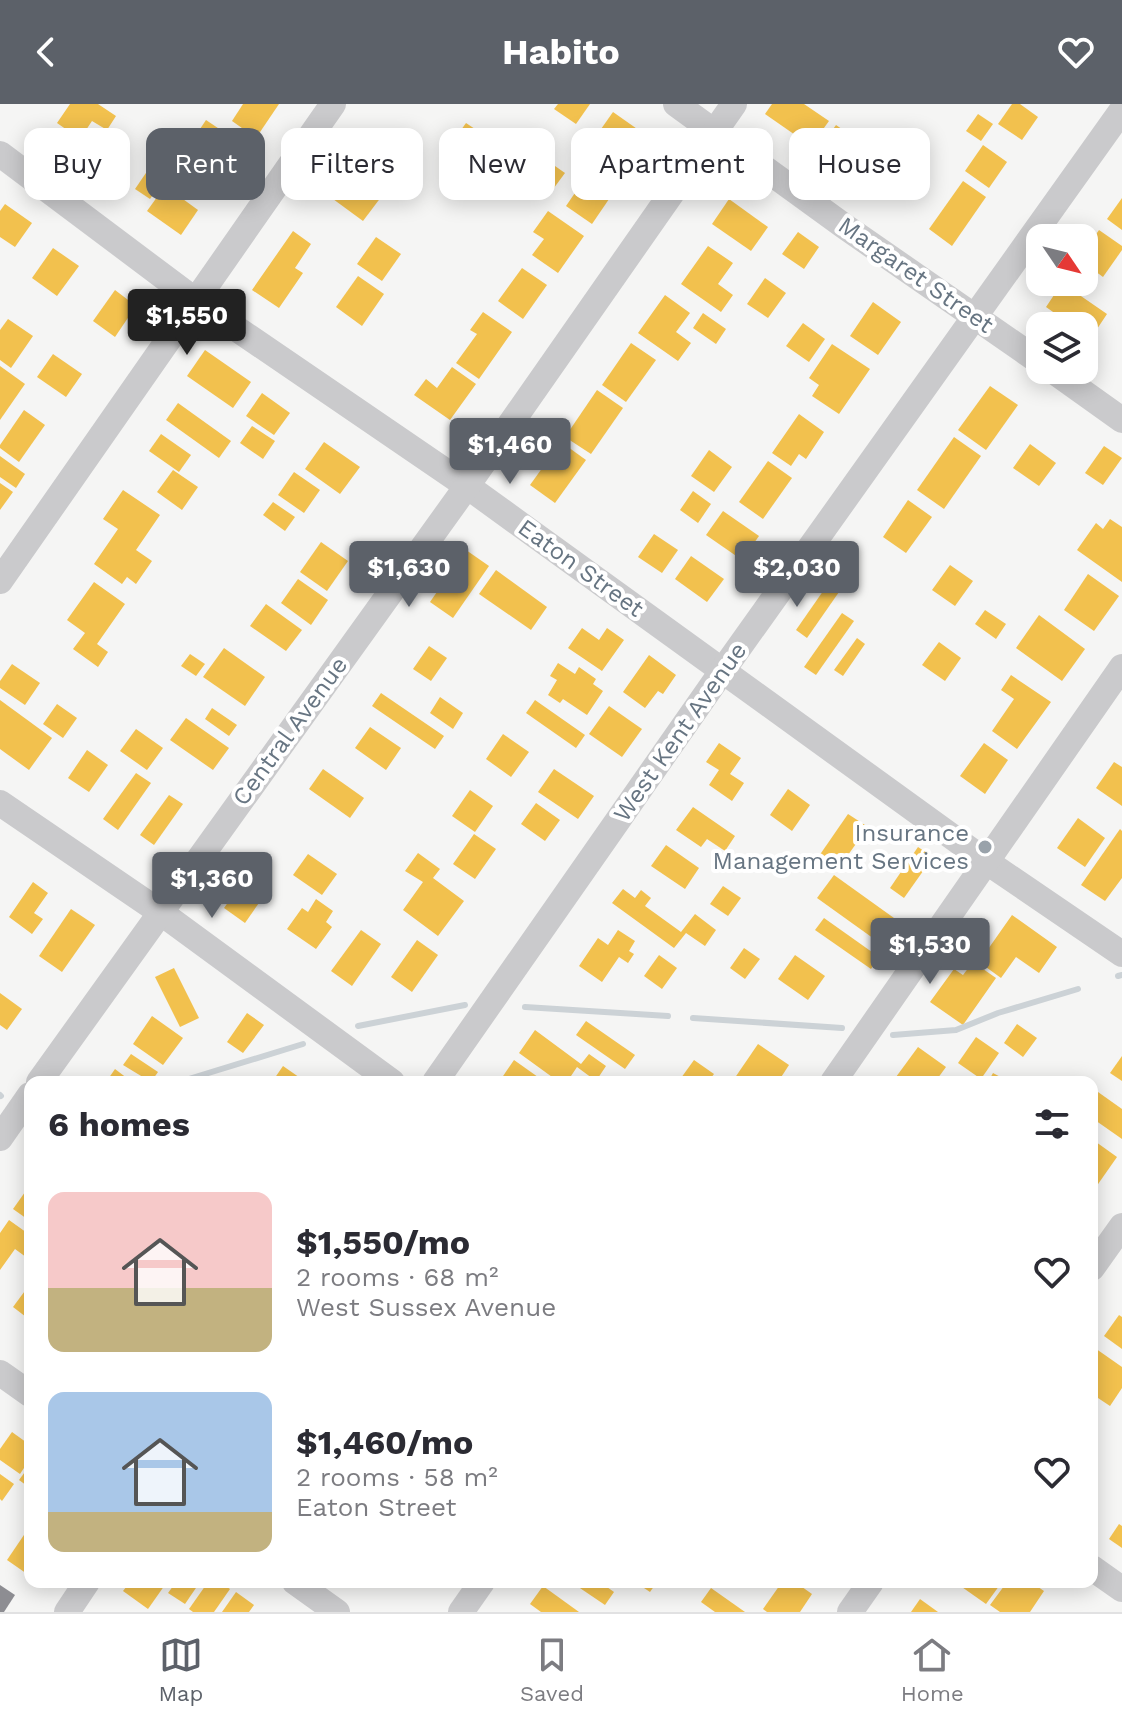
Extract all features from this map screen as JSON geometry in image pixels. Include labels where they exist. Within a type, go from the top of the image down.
[{"type":"street","points":[[0,581],[333,104]]},
{"type":"street","name":"Margaret Street","points":[[676,104],[708,128]]},
{"type":"street","name":"Central Avenue","points":[[716,128],[734,104]]},
{"type":"street","name":"West Kent Avenue","points":[[439,1076],[723,670],[1122,110]]},
{"type":"street","name":"Eaton Street","points":[[0,154],[196,301],[467,486],[987,862],[1122,954]]},
{"type":"street","name":"Margaret Street","points":[[773,174],[1026,352]]},
{"type":"street","name":"Central Avenue","points":[[43,1076],[467,486],[666,200]]},
{"type":"street","points":[[1072,384],[1122,420]]},
{"type":"street","points":[[837,1076],[1122,667]]},
{"type":"street","points":[[0,803],[160,912],[384,1076]]},
{"type":"street","points":[[0,1138],[24,1104]]},
{"type":"street","points":[[1098,1260],[1122,1226]]},
{"type":"street","points":[[0,1373],[24,1390]]},
{"type":"street","points":[[1098,1572],[1122,1589]]},
{"type":"street","points":[[67,1612],[83,1588]]},
{"type":"street","points":[[303,1588],[337,1612]]},
{"type":"street","points":[[461,1612],[478,1588]]},
{"type":"street","points":[[850,1612],[867,1588]]},
{"type":"building: Homes","points":[[70,104],[98,104],[116,116],[108,128],[92,121],[87,128],[64,128],[57,123]]},
{"type":"building: Homes","points":[[243,104],[279,104],[263,128],[242,128],[232,121]]},
{"type":"building: Homes","points":[[558,104],[590,104],[576,124],[554,109]]},
{"type":"building: Homes","points":[[772,104],[804,104],[829,121],[824,128],[789,128],[789,131],[765,114]]},
{"type":"building: Homes","points":[[1012,104],[1020,104],[1038,117],[1022,140],[998,124]]},
{"type":"building: Homes","points":[[613,112],[636,128],[602,128]]},
{"type":"building: Homes","points":[[978,114],[993,124],[981,141],[966,131]]},
{"type":"building: Homes","points":[[206,120],[218,128],[201,128]]},
{"type":"building: Homes","points":[[983,145],[1007,162],[989,188],[965,171]]},
{"type":"building: Homes","points":[[555,166],[565,173],[555,187]]},
{"type":"building: Homes","points":[[146,173],[146,196],[135,189]]},
{"type":"building: Homes","points":[[963,181],[986,197],[952,246],[929,229]]},
{"type":"building: Homes","points":[[1122,198],[1122,230],[1107,219]]},
{"type":"building: Homes","points":[[571,199],[608,200],[592,224],[566,206]]},
{"type":"building: Homes","points":[[155,200],[184,200],[198,210],[181,235],[147,211]]},
{"type":"building: Homes","points":[[334,200],[379,200],[363,221]]},
{"type":"building: Homes","points":[[730,200],[768,227],[751,251],[712,224]]},
{"type":"building: Homes","points":[[5,204],[32,223],[15,247],[0,237],[0,211]]},
{"type":"building: Homes","points":[[548,211],[584,236],[558,273],[532,255],[544,239],[533,232]]},
{"type":"building: Homes","points":[[293,231],[311,244],[295,268],[303,273],[279,308],[252,290]]},
{"type":"building: Homes","points":[[1098,231],[1122,246],[1103,277],[1098,273]]},
{"type":"building: Homes","points":[[798,232],[819,247],[804,269],[782,254]]},
{"type":"building: Homes","points":[[376,237],[401,254],[382,281],[357,264]]},
{"type":"building: Homes","points":[[708,246],[733,263],[718,284],[733,295],[721,312],[681,284]]},
{"type":"building: Homes","points":[[53,248],[79,266],[57,296],[32,278]]},
{"type":"building: Homes","points":[[522,268],[547,285],[523,319],[498,301]]},
{"type":"building: Homes","points":[[358,276],[384,294],[362,326],[336,307]]},
{"type":"building: Homes","points":[[765,278],[786,293],[768,318],[747,304]]},
{"type":"building: Homes","points":[[115,290],[136,306],[115,337],[93,321]]},
{"type":"building: Homes","points":[[665,295],[690,313],[676,332],[691,343],[678,361],[638,333]]},
{"type":"building: Homes","points":[[1053,296],[1081,296],[1107,314],[1098,328],[1098,312],[1053,312],[1046,307]]},
{"type":"building: Homes","points":[[873,302],[901,322],[878,355],[850,336]]},
{"type":"building: Homes","points":[[483,312],[512,332],[479,379],[456,363],[477,334],[470,330]]},
{"type":"building: Homes","points":[[703,313],[726,329],[716,344],[693,328]]},
{"type":"building: Homes","points":[[8,319],[33,336],[11,368],[0,360],[0,330]]},
{"type":"building: Homes","points":[[803,323],[825,339],[809,362],[786,346]]},
{"type":"building: Homes","points":[[631,343],[656,360],[626,402],[602,385]]},
{"type":"building: Homes","points":[[832,344],[870,369],[839,414],[812,396],[819,385],[809,378]]},
{"type":"building: Homes","points":[[205,350],[251,382],[233,408],[187,376]]},
{"type":"building: Homes","points":[[53,354],[82,374],[66,397],[37,377]]},
{"type":"building: Homes","points":[[0,366],[25,384],[0,420]]},
{"type":"building: Homes","points":[[452,367],[476,384],[450,420],[414,395],[426,379],[437,388]]},
{"type":"building: Homes","points":[[990,386],[1018,405],[986,450],[958,430]]},
{"type":"building: Homes","points":[[597,390],[623,408],[591,454],[565,437]]},
{"type":"building: Homes","points":[[262,393],[290,413],[274,435],[246,416]]},
{"type":"building: Homes","points":[[178,403],[231,441],[219,458],[166,420]]},
{"type":"building: Homes","points":[[24,410],[45,425],[19,462],[0,445]]},
{"type":"building: Homes","points":[[799,414],[824,432],[806,459],[799,454],[791,466],[772,453]]},
{"type":"building: Homes","points":[[252,426],[275,441],[263,459],[240,443]]},
{"type":"building: Homes","points":[[161,434],[191,455],[179,472],[149,451]]},
{"type":"building: Homes","points":[[954,437],[981,456],[944,509],[917,490]]},
{"type":"building: Homes","points":[[324,442],[360,467],[340,494],[305,469]]},
{"type":"building: Homes","points":[[561,442],[586,460],[555,503],[530,485]]},
{"type":"building: Homes","points":[[1030,444],[1056,463],[1039,486],[1013,468]]},
{"type":"building: Homes","points":[[1104,446],[1122,458],[1103,485],[1085,473]]},
{"type":"building: Homes","points":[[709,450],[732,467],[714,492],[691,476]]},
{"type":"building: Homes","points":[[0,456],[25,474],[16,488],[0,477]]},
{"type":"building: Homes","points":[[768,461],[792,478],[763,519],[739,502]]},
{"type":"building: Homes","points":[[173,470],[198,487],[182,510],[157,492]]},
{"type":"building: Homes","points":[[294,472],[320,490],[304,513],[278,495]]},
{"type":"building: Homes","points":[[0,483],[13,492],[0,510]]},
{"type":"building: Homes","points":[[123,490],[160,515],[136,550],[152,561],[136,584],[127,577],[122,584],[94,564],[118,529],[103,519]]},
{"type":"building: Homes","points":[[693,491],[711,504],[698,523],[680,510]]},
{"type":"building: Homes","points":[[908,500],[932,517],[906,553],[883,537]]},
{"type":"building: Homes","points":[[273,502],[295,517],[285,531],[263,515]]},
{"type":"building: Homes","points":[[723,511],[759,536],[742,560],[706,535]]},
{"type":"building: Homes","points":[[1110,519],[1122,527],[1122,582],[1077,550],[1096,523],[1103,529]]},
{"type":"building: Homes","points":[[654,534],[678,550],[662,573],[638,557]]},
{"type":"building: Homes","points":[[321,542],[348,561],[327,591],[300,572]]},
{"type":"building: Homes","points":[[466,550],[489,566],[453,618],[430,602]]},
{"type":"building: Homes","points":[[691,556],[724,579],[707,602],[675,579]]},
{"type":"building: Homes","points":[[950,565],[973,581],[955,606],[932,590]]},
{"type":"building: Homes","points":[[496,570],[547,607],[531,630],[479,594]]},
{"type":"building: Homes","points":[[1088,574],[1119,596],[1094,631],[1064,610]]},
{"type":"building: Homes","points":[[298,579],[328,600],[311,625],[281,603]]},
{"type":"building: Homes","points":[[94,582],[125,604],[97,644],[108,652],[98,667],[73,649],[85,633],[67,620]]},
{"type":"building: Homes","points":[[828,584],[839,592],[807,638],[796,630]]},
{"type":"building: Homes","points":[[266,604],[302,630],[286,651],[250,626]]},
{"type":"building: Homes","points":[[985,610],[1006,624],[996,639],[975,624]]},
{"type":"building: Homes","points":[[842,613],[854,621],[816,675],[804,667]]},
{"type":"building: Homes","points":[[1039,615],[1085,649],[1062,681],[1016,648]]},
{"type":"building: Homes","points":[[582,628],[599,640],[607,628],[624,640],[602,671],[568,648]]},
{"type":"building: Homes","points":[[857,638],[865,644],[843,676],[834,670]]},
{"type":"building: Homes","points":[[939,642],[961,658],[945,681],[922,665]]},
{"type":"building: Homes","points":[[429,646],[447,658],[431,681],[413,669]]},
{"type":"building: Homes","points":[[224,648],[265,677],[245,706],[203,677]]},
{"type":"building: Homes","points":[[190,654],[205,664],[196,676],[181,666]]},
{"type":"building: Homes","points":[[649,655],[676,675],[663,694],[658,691],[645,708],[623,692]]},
{"type":"building: Homes","points":[[558,663],[575,674],[579,667],[596,679],[593,684],[603,691],[587,715],[563,699],[560,703],[548,695],[557,680],[550,676]]},
{"type":"building: Homes","points":[[12,664],[40,683],[25,705],[0,688],[0,681]]},
{"type":"building: Homes","points":[[1011,675],[1051,702],[1017,749],[992,731],[1014,699],[1001,690]]},
{"type":"building: Homes","points":[[381,693],[444,736],[435,749],[372,706]]},
{"type":"building: Homes","points":[[440,697],[463,713],[453,729],[430,713]]},
{"type":"building: Homes","points":[[0,700],[52,738],[29,770],[0,749]]},
{"type":"building: Homes","points":[[535,700],[585,735],[576,748],[526,713]]},
{"type":"building: Homes","points":[[57,704],[77,718],[63,738],[43,724]]},
{"type":"building: Homes","points":[[609,706],[642,729],[622,757],[589,734]]},
{"type":"building: Homes","points":[[212,708],[237,725],[229,736],[205,719]]},
{"type":"building: Homes","points":[[186,718],[229,748],[213,770],[170,740]]},
{"type":"building: Homes","points":[[370,727],[401,748],[386,770],[355,748]]},
{"type":"building: Homes","points":[[136,729],[163,748],[147,770],[120,751]]},
{"type":"building: Homes","points":[[503,734],[529,752],[511,777],[486,759]]},
{"type":"building: Homes","points":[[719,743],[741,758],[730,774],[744,783],[732,801],[709,785],[719,770],[706,762]]},
{"type":"building: Homes","points":[[984,743],[1008,760],[985,794],[960,776]]},
{"type":"building: Homes","points":[[87,750],[108,765],[89,792],[68,778]]},
{"type":"building: Homes","points":[[1114,762],[1122,767],[1122,806],[1096,788]]},
{"type":"building: Homes","points":[[323,769],[364,798],[350,818],[309,789]]},
{"type":"building: Homes","points":[[554,769],[594,796],[578,819],[538,792]]},
{"type":"building: Homes","points":[[136,773],[151,783],[118,830],[103,819]]},
{"type":"building: Homes","points":[[788,789],[810,805],[792,831],[770,815]]},
{"type":"building: Homes","points":[[470,790],[493,806],[475,832],[452,816]]},
{"type":"building: Homes","points":[[169,795],[183,804],[154,845],[140,835]]},
{"type":"building: Homes","points":[[536,803],[560,820],[545,841],[521,824]]},
{"type":"building: Homes","points":[[693,807],[735,836],[725,851],[707,839],[701,847],[676,830]]},
{"type":"building: Homes","points":[[848,814],[868,827],[838,869],[819,856]]},
{"type":"building: Homes","points":[[1078,818],[1105,838],[1085,867],[1057,848]]},
{"type":"building: Homes","points":[[1120,829],[1122,878],[1105,901],[1081,885]]},
{"type":"building: Homes","points":[[474,834],[496,849],[475,879],[453,864]]},
{"type":"building: Homes","points":[[666,845],[699,868],[685,889],[651,866]]},
{"type":"building: Homes","points":[[918,847],[933,857],[904,898],[890,888]]},
{"type":"building: Homes","points":[[418,853],[440,869],[433,878],[464,901],[438,936],[403,910],[423,882],[405,871]]},
{"type":"building: Homes","points":[[308,854],[337,874],[322,895],[293,875]]},
{"type":"building: Homes","points":[[249,873],[270,887],[245,923],[224,908]]},
{"type":"building: Homes","points":[[834,875],[894,918],[877,941],[817,898]]},
{"type":"building: Homes","points":[[33,882],[48,893],[34,913],[43,919],[32,934],[9,917]]},
{"type":"building: Homes","points":[[723,886],[741,898],[728,916],[710,904]]},
{"type":"building: Homes","points":[[623,889],[635,898],[641,890],[651,898],[645,906],[681,932],[695,914],[716,930],[705,946],[686,933],[674,948],[612,903]]},
{"type":"building: Homes","points":[[316,899],[333,911],[326,922],[332,927],[316,949],[287,929],[302,908],[308,912]]},
{"type":"building: Homes","points":[[71,909],[95,925],[62,972],[39,956]]},
{"type":"building: Homes","points":[[1012,915],[1057,947],[1039,973],[1016,957],[1001,978],[979,962]]},
{"type":"building: Homes","points":[[824,918],[879,957],[871,969],[815,930]]},
{"type":"building: Homes","points":[[361,930],[381,944],[352,986],[331,971]]},
{"type":"building: Homes","points":[[618,930],[635,941],[629,951],[634,954],[628,963],[619,957],[602,982],[579,966],[598,938],[608,945]]},
{"type":"building: Homes","points":[[417,940],[438,955],[412,992],[391,977]]},
{"type":"building: Homes","points":[[744,948],[760,959],[745,979],[730,968]]},
{"type":"building: Homes","points":[[659,955],[677,968],[662,989],[644,976]]},
{"type":"building: Homes","points":[[795,955],[825,976],[808,1000],[778,979]]},
{"type":"building: Homes","points":[[973,962],[996,978],[963,1025],[930,1002],[954,969],[963,975]]},
{"type":"building: Homes","points":[[174,968],[199,1018],[180,1027],[155,977]]},
{"type":"building: Homes","points":[[0,993],[22,1009],[7,1030],[0,1025]]},
{"type":"building: Homes","points":[[247,1013],[264,1025],[243,1053],[227,1042]]},
{"type":"building: Homes","points":[[152,1016],[183,1038],[163,1065],[133,1044]]},
{"type":"building: Homes","points":[[586,1021],[635,1055],[625,1069],[576,1035]]},
{"type":"building: Homes","points":[[1017,1024],[1037,1038],[1023,1057],[1004,1043]]},
{"type":"building: Homes","points":[[535,1030],[581,1064],[589,1054],[606,1066],[599,1076],[589,1076],[577,1067],[571,1076],[551,1076],[519,1053]]},
{"type":"building: Homes","points":[[976,1037],[999,1053],[983,1076],[977,1076],[958,1063]]},
{"type":"building: Homes","points":[[758,1044],[789,1065],[782,1076],[736,1076]]},
{"type":"building: Homes","points":[[918,1047],[946,1067],[939,1076],[897,1076]]},
{"type":"building: Homes","points":[[131,1054],[158,1072],[155,1076],[141,1076],[123,1065]]},
{"type":"building: Homes","points":[[1122,1056],[1122,1081],[1110,1073]]},
{"type":"building: Homes","points":[[514,1060],[537,1076],[503,1076]]},
{"type":"building: Homes","points":[[694,1060],[714,1074],[712,1076],[682,1076]]},
{"type":"building: Homes","points":[[283,1066],[297,1076],[276,1076]]},
{"type":"building: Homes","points":[[115,1069],[124,1076],[110,1076]]},
{"type":"building: Homes","points":[[1098,1092],[1122,1109],[1122,1139],[1098,1122]]},
{"type":"building: Homes","points":[[1098,1143],[1117,1157],[1098,1184]]},
{"type":"building: Homes","points":[[24,1193],[24,1217],[13,1209]]},
{"type":"building: Homes","points":[[9,1220],[24,1231],[24,1256],[15,1249],[0,1270],[0,1233]]},
{"type":"building: Homes","points":[[24,1292],[24,1315],[13,1307]]},
{"type":"building: Homes","points":[[1119,1315],[1122,1317],[1122,1349],[1104,1336]]},
{"type":"building: Homes","points":[[1098,1350],[1122,1367],[1122,1388],[1110,1406],[1098,1398]]},
{"type":"building: Homes","points":[[12,1432],[24,1441],[24,1468],[20,1474],[0,1460],[0,1449]]},
{"type":"building: Homes","points":[[0,1474],[14,1484],[2,1501],[0,1499]]},
{"type":"building: Homes","points":[[1119,1524],[1122,1526],[1122,1548],[1109,1539]]},
{"type":"building: Homes","points":[[24,1535],[24,1572],[7,1560]]},
{"type":"building: Homes","points":[[125,1588],[163,1588],[148,1609],[123,1591]]},
{"type":"building: Homes","points":[[172,1588],[196,1588],[185,1604],[168,1593]]},
{"type":"building: Homes","points":[[204,1588],[230,1589],[214,1612],[193,1612],[189,1609]]},
{"type":"building: Homes","points":[[542,1588],[546,1588],[579,1612],[541,1612],[530,1604]]},
{"type":"building: Homes","points":[[580,1588],[608,1588],[614,1592],[605,1605]]},
{"type":"building: Homes","points":[[711,1588],[745,1612],[715,1612],[701,1602]]},
{"type":"building: Homes","points":[[778,1588],[804,1588],[812,1594],[800,1612],[767,1612],[763,1609]]},
{"type":"building: Homes","points":[[963,1588],[998,1588],[986,1604]]},
{"type":"building: Homes","points":[[1003,1588],[1040,1588],[1044,1591],[1030,1612],[1000,1612],[990,1605]]},
{"type":"building: Homes","points":[[236,1592],[254,1605],[249,1612],[222,1612]]},
{"type":"building: Homes","points":[[920,1599],[938,1612],[911,1612]]},
{"type":"building: Industry","points":[[0,1585],[15,1595],[4,1612],[0,1612]]},
{"type":"waterway","points":[[1118,976],[1122,975]]},
{"type":"waterway","points":[[893,1035],[956,1030],[998,1013],[1078,989]]},
{"type":"waterway","points":[[358,1026],[465,1005]]},
{"type":"waterway","points":[[525,1007],[668,1016]]},
{"type":"waterway","points":[[693,1018],[842,1028]]},
{"type":"waterway","points":[[199,1076],[303,1044]]},
{"type":"place","name":"Insurance Management Services","points":[[985,847]]}]
